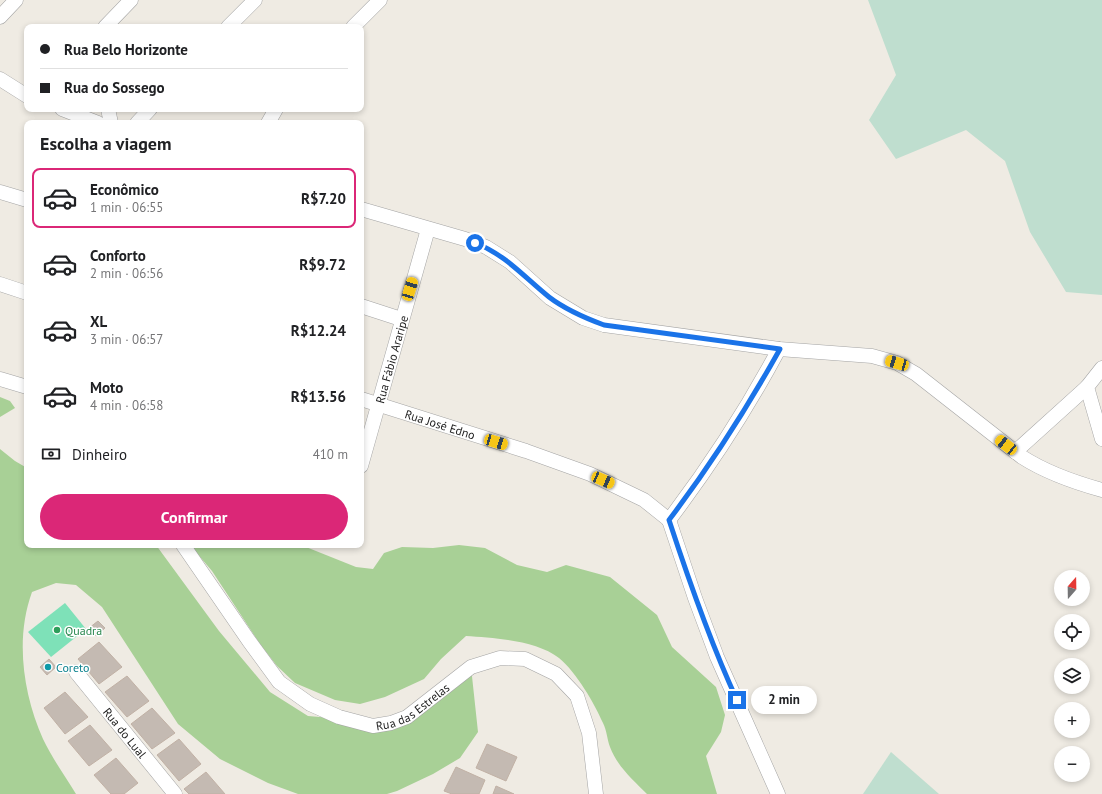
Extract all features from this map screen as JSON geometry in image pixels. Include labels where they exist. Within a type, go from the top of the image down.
[{"type":"street","points":[[0,17],[16,0]]},
{"type":"street","points":[[108,24],[131,0]]},
{"type":"street","points":[[231,24],[255,0]]},
{"type":"street","points":[[356,24],[380,0]]},
{"type":"street","points":[[0,79],[24,94]]},
{"type":"street","points":[[70,112],[90,120]]},
{"type":"street","points":[[140,120],[147,112]]},
{"type":"street","points":[[0,192],[24,199]]},
{"type":"street","points":[[364,210],[428,228],[486,247],[510,262],[550,298],[583,318],[604,325],[780,349],[872,356],[897,363],[916,374],[1015,452],[1040,468],[1074,482],[1102,490]]},
{"type":"street","name":"Rua Fábio Araripe","points":[[364,456],[379,405],[401,319],[428,228]]},
{"type":"street","points":[[0,284],[24,292]]},
{"type":"street","points":[[364,307],[401,319]]},
{"type":"street","points":[[778,794],[717,657],[695,598],[669,520],[703,475],[764,378],[780,349]]},
{"type":"street","points":[[1015,452],[1086,386],[1102,368]]},
{"type":"street","points":[[0,379],[24,382]]},
{"type":"street","points":[[1086,386],[1102,439]]},
{"type":"street","name":"Rua José Edno","points":[[364,400],[526,451],[590,474],[644,500],[669,520]]},
{"type":"street","name":"Rua das Estrelas","points":[[185,548],[249,642],[279,682],[310,704],[339,718],[373,726],[391,723],[406,717],[471,668],[500,658],[525,659],[556,674],[577,696],[589,733],[596,794]]},
{"type":"street","name":"Rua do Lual","points":[[76,672],[175,794]]},
{"type":"green space","points":[[868,0],[1102,0],[1102,295],[1066,292],[1030,232],[1005,161],[966,130],[896,159],[869,120],[896,75]]},
{"type":"green space","points":[[0,397],[10,401],[15,408],[0,417]]},
{"type":"green space","points":[[0,449],[24,466],[24,548],[158,548],[219,631],[270,692],[308,716],[391,723],[471,667],[478,732],[460,758],[433,774],[397,791],[387,794],[298,794],[268,783],[220,759],[178,724],[102,607],[76,585],[56,583],[32,592],[24,628],[24,666],[30,704],[36,722],[54,760],[76,794],[0,794]]},
{"type":"green space","points":[[459,545],[485,548],[517,565],[547,572],[566,565],[610,577],[657,615],[672,647],[716,687],[725,715],[721,732],[706,756],[717,794],[647,794],[626,772],[613,754],[599,715],[590,698],[572,672],[559,658],[539,647],[502,639],[466,636],[441,659],[424,679],[385,697],[360,704],[335,700],[295,683],[277,666],[260,644],[212,571],[193,548],[308,548],[356,567],[373,569],[384,553],[402,547],[433,548]]},
{"type":"green space","name":"Quadra","points":[[65,603],[86,629],[51,657],[28,632]]},
{"type":"green space","points":[[891,752],[939,794],[863,794]]},
{"type":"building","name":"Coreto","points":[[98,621],[105,628],[96,636],[89,628]]},
{"type":"building","points":[[99,642],[122,667],[99,684],[78,659]]},
{"type":"building","name":"Coreto","points":[[49,659],[56,667],[47,675],[40,667]]},
{"type":"building","points":[[127,676],[149,701],[127,717],[105,692]]},
{"type":"building","points":[[65,692],[88,717],[65,734],[44,708]]},
{"type":"building","points":[[152,708],[175,733],[152,749],[131,724]]},
{"type":"building","points":[[90,725],[112,750],[89,766],[68,741]]},
{"type":"building","points":[[179,739],[201,764],[179,781],[157,755]]},
{"type":"building","points":[[487,744],[517,757],[506,781],[476,768]]},
{"type":"building","points":[[116,758],[138,783],[124,794],[111,794],[94,775]]},
{"type":"building","points":[[456,767],[485,780],[479,794],[452,794],[444,791]]},
{"type":"building","points":[[206,772],[225,794],[189,794],[184,789]]},
{"type":"building","points":[[496,786],[514,794],[493,794]]},
{"type":"place","name":"Quadra","points":[[57,630]]},
{"type":"place","name":"Coreto","points":[[48,667]]},
{"type":"route","points":[[475,243],[486,247],[510,262],[550,298],[583,318],[604,325],[780,349],[764,378],[703,475],[669,520],[695,598],[717,657],[737,700]]}]
